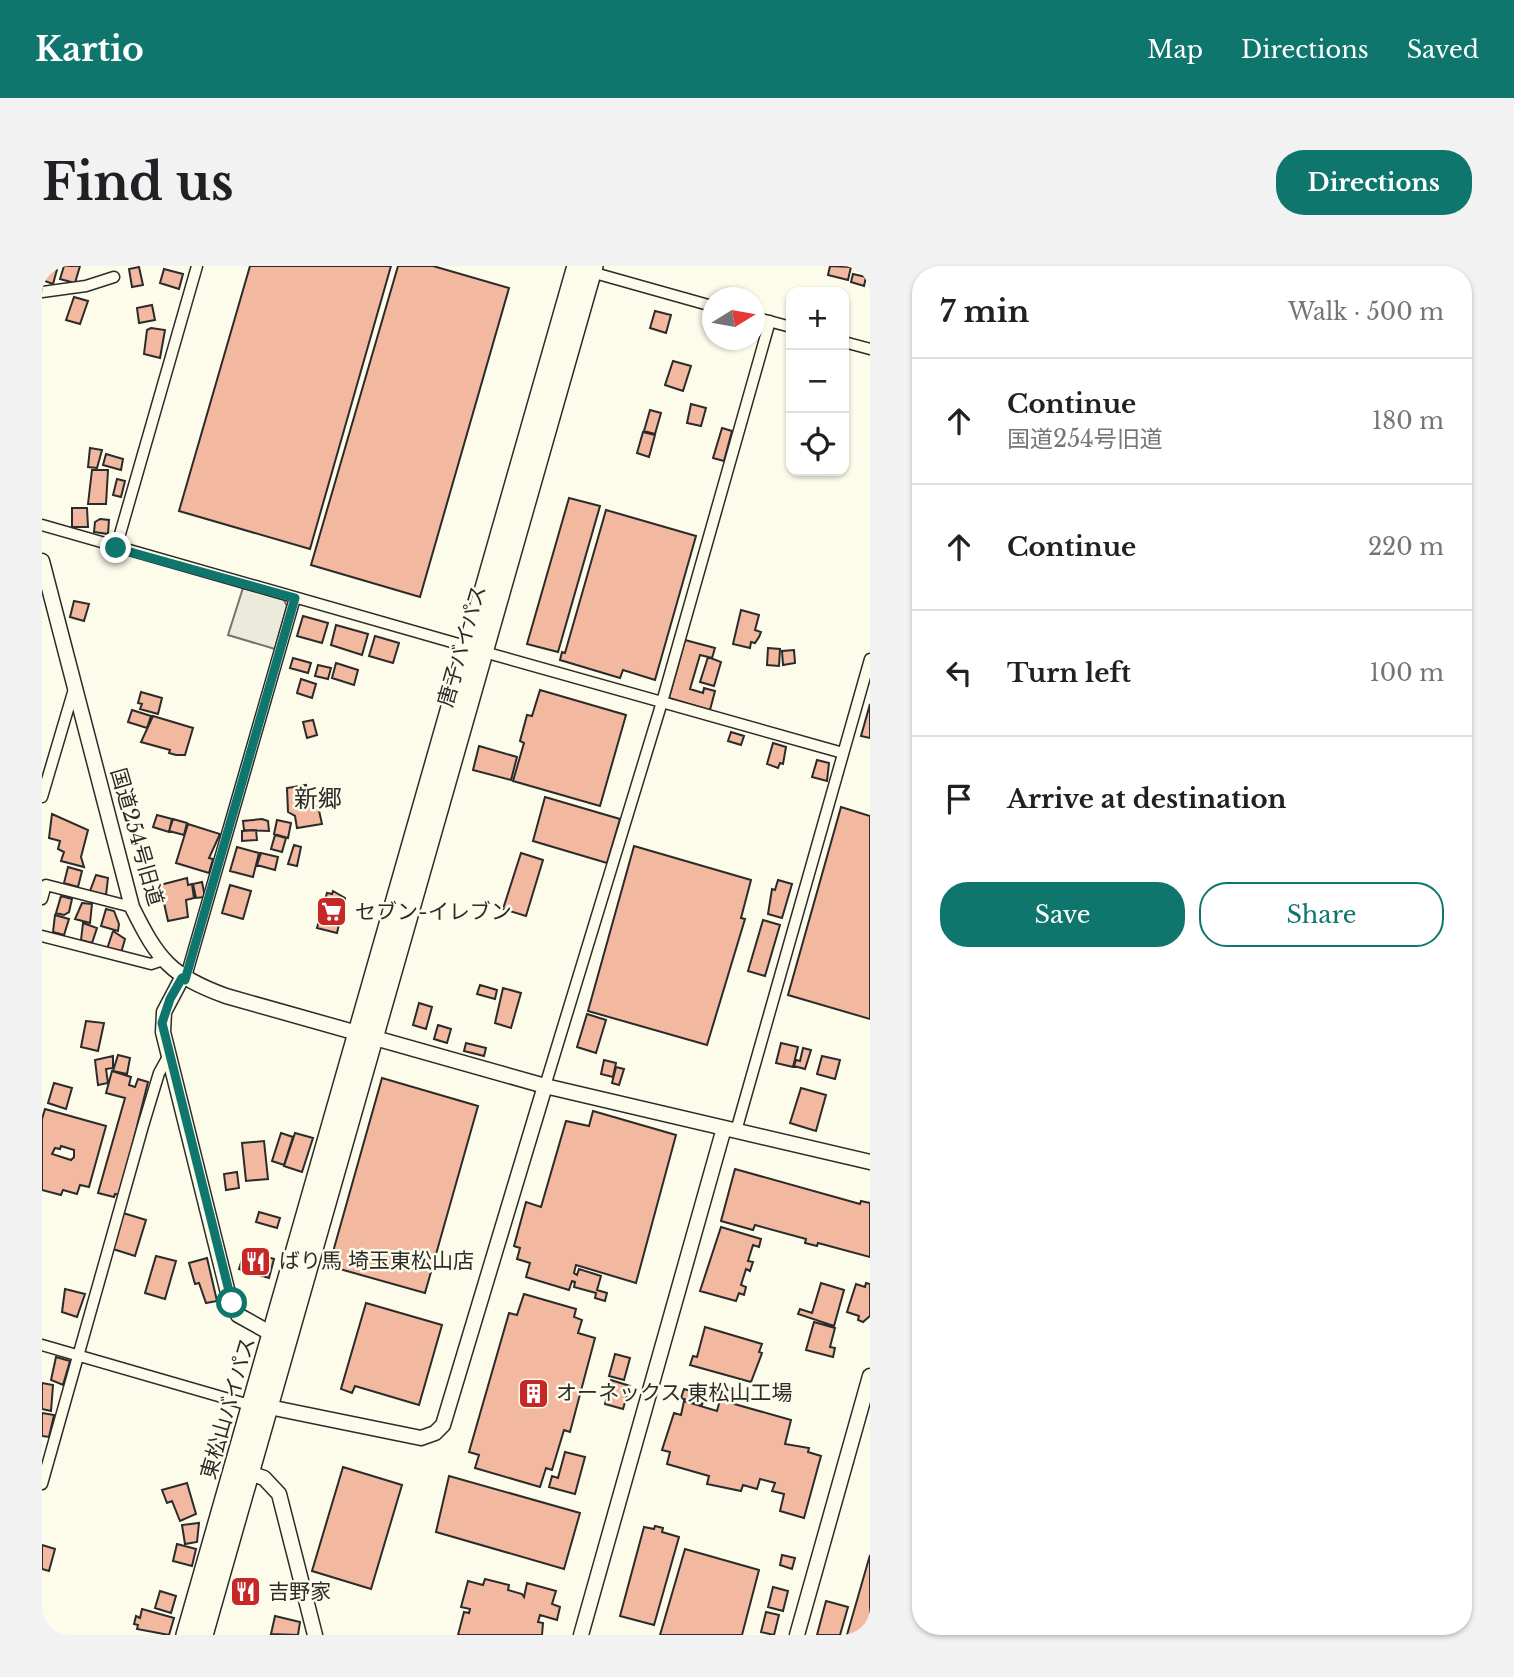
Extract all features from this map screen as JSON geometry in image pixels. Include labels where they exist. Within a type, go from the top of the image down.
[{"type":"highway","name":"唐子バイパス","points":[[367,1035],[477,650],[582,267]]},
{"type":"highway","name":"東松山バイパス","points":[[203,1635],[249,1473],[272,1334],[367,1035]]},
{"type":"highway","name":"東松山バイパス","points":[[186,1635],[261,1406],[367,1035]]},
{"type":"street","points":[[116,548],[197,266]]},
{"type":"street","points":[[582,267],[702,303]]},
{"type":"street","points":[[42,292],[86,286],[114,277]]},
{"type":"street","points":[[765,320],[786,326]]},
{"type":"street","points":[[42,1345],[261,1406],[421,1438],[435,1433],[443,1424],[662,702],[770,321]]},
{"type":"street","points":[[849,343],[870,349]]},
{"type":"street","points":[[42,525],[843,753]]},
{"type":"street","name":"国道254号旧道","points":[[42,561],[132,907],[148,941],[163,960],[184,979]]},
{"type":"street","points":[[272,1334],[238,1315],[227,1289],[162,1023],[170,999],[184,979],[295,598]]},
{"type":"street","points":[[581,1635],[870,659]]},
{"type":"street","points":[[42,797],[74,689]]},
{"type":"street","points":[[42,899],[46,885],[132,907]]},
{"type":"street","points":[[42,936],[150,964],[163,960]]},
{"type":"street","points":[[184,979],[226,996],[545,1086],[870,1162]]},
{"type":"street","points":[[42,1484],[143,1126],[159,1073],[169,1055]]},
{"type":"street","points":[[797,1635],[870,1376]]},
{"type":"street","points":[[249,1473],[264,1478],[279,1494],[315,1635]]},
{"type":"shaded area","points":[[243,588],[284,600],[287,606],[275,649],[228,635]]},
{"type":"building","points":[[42,266],[58,266],[53,284],[42,280]]},
{"type":"building","points":[[64,266],[80,266],[75,283],[60,279]]},
{"type":"building","points":[[250,266],[391,266],[310,549],[179,511]]},
{"type":"building","points":[[398,266],[433,266],[509,288],[420,597],[311,565]]},
{"type":"building","points":[[830,266],[851,267],[848,280],[828,275]]},
{"type":"building","points":[[139,267],[143,285],[132,287],[129,269]]},
{"type":"building","points":[[164,269],[183,274],[179,289],[160,283]]},
{"type":"building","points":[[853,274],[866,277],[864,286],[851,282]]},
{"type":"building","points":[[74,297],[88,301],[80,324],[66,320]]},
{"type":"building","points":[[152,305],[155,320],[139,323],[137,308]]},
{"type":"building","points":[[655,311],[671,315],[666,333],[650,328]]},
{"type":"building","points":[[147,330],[165,330],[160,358],[144,354]]},
{"type":"building","points":[[673,361],[691,366],[683,391],[665,385]]},
{"type":"building","points":[[691,404],[706,408],[701,426],[687,423]]},
{"type":"building","points":[[650,410],[661,413],[655,434],[644,431]]},
{"type":"building","points":[[722,428],[732,431],[724,461],[713,458]]},
{"type":"building","points":[[643,432],[655,435],[649,457],[637,453]]},
{"type":"building","points":[[90,448],[102,450],[97,468],[88,467]]},
{"type":"building","points":[[106,454],[123,459],[121,470],[103,465]]},
{"type":"building","points":[[92,470],[108,470],[106,504],[88,504]]},
{"type":"building","points":[[117,479],[125,481],[121,497],[113,495]]},
{"type":"building","points":[[569,498],[600,506],[558,652],[527,644]]},
{"type":"building","points":[[72,508],[87,508],[88,527],[72,527]]},
{"type":"building","points":[[606,510],[696,536],[655,680],[623,670],[620,678],[560,660],[562,652],[565,653]]},
{"type":"building","points":[[100,519],[109,520],[108,534],[94,532],[95,522]]},
{"type":"building","points":[[74,601],[89,604],[84,621],[70,617]]},
{"type":"building","points":[[741,610],[759,615],[755,630],[761,632],[755,643],[751,642],[750,648],[733,644]]},
{"type":"building","points":[[303,616],[328,623],[322,643],[297,636]]},
{"type":"building","points":[[336,625],[368,634],[362,655],[331,645]]},
{"type":"building","points":[[375,636],[399,643],[393,663],[369,656]]},
{"type":"building","points":[[685,640],[715,648],[712,658],[700,655],[690,689],[703,693],[704,688],[715,691],[710,710],[669,698]]},
{"type":"building","points":[[768,648],[780,649],[779,666],[767,665]]},
{"type":"building","points":[[794,650],[795,663],[783,665],[782,651]]},
{"type":"building","points":[[708,657],[721,662],[714,686],[700,682]]},
{"type":"building","points":[[293,658],[311,663],[308,673],[290,668]]},
{"type":"building","points":[[336,663],[358,670],[354,685],[332,678]]},
{"type":"building","points":[[318,665],[331,668],[328,679],[315,676]]},
{"type":"building","points":[[301,679],[316,684],[312,698],[297,693]]},
{"type":"building","points":[[540,690],[626,715],[600,806],[513,781],[524,743],[520,741],[527,715],[532,716]]},
{"type":"building","points":[[141,692],[162,698],[158,714],[140,709],[142,704],[138,703]]},
{"type":"building","points":[[870,704],[870,738],[861,736]]},
{"type":"building","points":[[132,710],[151,716],[147,728],[128,722]]},
{"type":"building","points":[[153,716],[193,728],[185,755],[169,753],[170,750],[141,742]]},
{"type":"building","points":[[313,720],[317,735],[307,738],[303,722]]},
{"type":"building","points":[[731,732],[744,736],[741,745],[728,741]]},
{"type":"building","points":[[773,743],[786,747],[783,764],[780,763],[778,768],[767,764]]},
{"type":"building","points":[[479,746],[517,757],[511,780],[473,770]]},
{"type":"building","points":[[817,760],[829,763],[827,781],[812,777]]},
{"type":"building","points":[[306,785],[311,807],[318,806],[322,824],[297,828],[295,816],[288,812],[287,788]]},
{"type":"building","points":[[545,797],[620,819],[607,863],[533,841]]},
{"type":"building","points":[[841,807],[870,816],[870,1019],[788,995]]},
{"type":"building","points":[[52,814],[88,830],[81,857],[84,867],[61,861],[64,852],[58,849],[60,841],[49,838]]},
{"type":"building","points":[[157,815],[172,819],[169,832],[153,827]]},
{"type":"building","points":[[173,819],[187,823],[184,835],[169,831]]},
{"type":"building","points":[[277,820],[291,823],[288,838],[274,834]]},
{"type":"building","points":[[243,821],[268,821],[269,831],[244,830]]},
{"type":"building","points":[[188,824],[220,834],[209,858],[213,859],[209,873],[176,863]]},
{"type":"building","points":[[256,830],[257,840],[242,841],[242,831]]},
{"type":"building","points":[[275,835],[286,838],[282,852],[271,849]]},
{"type":"building","points":[[294,845],[301,847],[297,866],[288,864]]},
{"type":"building","points":[[634,846],[751,880],[741,918],[745,919],[707,1045],[588,1011]]},
{"type":"building","points":[[237,847],[259,853],[253,877],[230,871]]},
{"type":"building","points":[[261,853],[278,857],[275,870],[257,865]]},
{"type":"building","points":[[521,853],[543,860],[526,916],[503,909]]},
{"type":"building","points":[[68,867],[82,871],[78,887],[64,883]]},
{"type":"building","points":[[96,875],[108,878],[106,895],[90,891]]},
{"type":"building","points":[[187,878],[188,885],[192,884],[194,898],[186,900],[188,917],[168,921],[160,885]]},
{"type":"building","points":[[778,880],[792,884],[782,918],[768,914],[772,889],[775,890]]},
{"type":"building","points":[[202,882],[205,897],[196,898],[193,884]]},
{"type":"building","points":[[230,885],[251,891],[243,919],[222,913]]},
{"type":"building","points":[[333,891],[345,898],[337,933],[317,928],[327,893],[332,894]]},
{"type":"building","points":[[61,896],[72,899],[69,912],[64,915],[56,913]]},
{"type":"building","points":[[82,903],[92,904],[90,923],[75,919]]},
{"type":"building","points":[[106,909],[114,911],[119,924],[118,931],[101,926]]},
{"type":"building","points":[[55,915],[69,919],[64,935],[53,932]]},
{"type":"building","points":[[763,920],[780,925],[765,976],[748,971]]},
{"type":"building","points":[[83,923],[97,928],[92,943],[81,940]]},
{"type":"building","points":[[113,931],[125,939],[121,953],[107,949]]},
{"type":"building","points":[[480,985],[497,990],[495,999],[477,994]]},
{"type":"building","points":[[503,988],[521,993],[511,1028],[495,1023]]},
{"type":"building","points":[[419,1003],[432,1007],[426,1029],[413,1025]]},
{"type":"building","points":[[587,1014],[606,1020],[596,1053],[577,1047]]},
{"type":"building","points":[[86,1021],[104,1023],[98,1051],[81,1047]]},
{"type":"building","points":[[438,1025],[451,1029],[447,1043],[434,1039]]},
{"type":"building","points":[[466,1043],[486,1048],[484,1056],[464,1051]]},
{"type":"building","points":[[781,1043],[798,1047],[793,1067],[776,1063]]},
{"type":"building","points":[[803,1048],[811,1050],[805,1069],[794,1066],[796,1060],[800,1061]]},
{"type":"building","points":[[118,1055],[130,1058],[127,1074],[113,1071]]},
{"type":"building","points":[[113,1056],[113,1068],[106,1069],[108,1083],[98,1085],[95,1060]]},
{"type":"building","points":[[822,1056],[840,1060],[835,1079],[817,1074]]},
{"type":"building","points":[[604,1060],[616,1063],[613,1077],[601,1074]]},
{"type":"building","points":[[616,1067],[624,1069],[619,1085],[612,1083]]},
{"type":"building","points":[[112,1071],[131,1077],[129,1085],[135,1087],[138,1079],[148,1082],[120,1195],[115,1194],[114,1197],[98,1193],[125,1098],[106,1093]]},
{"type":"building","points":[[382,1078],[478,1106],[425,1293],[329,1266]]},
{"type":"building","points":[[54,1083],[72,1088],[66,1109],[48,1103]]},
{"type":"building","points":[[801,1088],[826,1095],[816,1131],[790,1123]]},
{"type":"building","points":[[45,1109],[106,1126],[89,1187],[80,1185],[77,1194],[63,1190],[61,1195],[42,1190],[42,1119]],"holes":[[[61,1146],[74,1150],[71,1160],[52,1154],[55,1148],[60,1149]]]},
{"type":"building","points":[[593,1111],[676,1135],[636,1283],[576,1265],[574,1273],[577,1275],[579,1269],[601,1276],[597,1290],[607,1293],[605,1301],[595,1298],[596,1293],[574,1287],[575,1282],[572,1281],[569,1290],[526,1277],[530,1263],[517,1259],[520,1248],[514,1246],[526,1202],[541,1207],[566,1121],[589,1126]]},
{"type":"building","points":[[281,1133],[293,1137],[284,1165],[272,1161]]},
{"type":"building","points":[[295,1133],[313,1138],[302,1172],[284,1166]]},
{"type":"building","points":[[264,1141],[268,1179],[246,1181],[242,1143]]},
{"type":"building","points":[[735,1169],[860,1204],[861,1201],[870,1203],[870,1257],[818,1243],[817,1246],[805,1243],[806,1239],[755,1225],[753,1230],[721,1221]]},
{"type":"building","points":[[237,1172],[239,1188],[226,1190],[224,1174]]},
{"type":"building","points":[[259,1212],[280,1218],[277,1228],[256,1222]]},
{"type":"building","points":[[123,1213],[146,1220],[135,1256],[113,1249]]},
{"type":"building","points":[[721,1227],[761,1239],[759,1247],[753,1245],[748,1261],[753,1262],[750,1271],[746,1269],[741,1285],[746,1287],[744,1295],[739,1293],[736,1301],[700,1291]]},
{"type":"building","points":[[245,1250],[274,1259],[269,1278],[239,1269]]},
{"type":"building","points":[[156,1256],[176,1261],[165,1299],[145,1293]]},
{"type":"building","points":[[207,1258],[217,1301],[206,1303],[199,1283],[195,1284],[189,1263]]},
{"type":"building","points":[[821,1283],[844,1290],[834,1326],[798,1314],[800,1309],[812,1313]]},
{"type":"building","points":[[866,1283],[870,1284],[870,1316],[863,1322],[858,1320],[859,1316],[847,1312],[856,1284],[865,1287]]},
{"type":"building","points":[[65,1289],[85,1294],[77,1317],[62,1312]]},
{"type":"building","name":"オーネックス 東松山工場","points":[[524,1294],[576,1309],[574,1317],[582,1320],[578,1333],[595,1338],[570,1432],[564,1430],[552,1470],[546,1468],[540,1487],[475,1468],[479,1455],[469,1452],[509,1313],[517,1315]]},
{"type":"building","points":[[366,1303],[442,1325],[419,1405],[355,1386],[352,1393],[341,1389]]},
{"type":"building","points":[[814,1322],[835,1328],[830,1347],[835,1348],[833,1357],[806,1350]]},
{"type":"building","points":[[705,1327],[762,1344],[759,1352],[762,1353],[751,1382],[690,1365],[693,1356],[697,1357]]},
{"type":"building","points":[[615,1354],[630,1358],[624,1380],[609,1376]]},
{"type":"building","points":[[56,1357],[70,1361],[63,1385],[51,1380]]},
{"type":"building","points":[[611,1380],[630,1386],[623,1409],[605,1404]]},
{"type":"building","points":[[42,1383],[53,1385],[51,1411],[42,1409]]},
{"type":"building","points":[[684,1389],[705,1395],[702,1405],[681,1398]]},
{"type":"building","points":[[720,1400],[791,1420],[785,1444],[809,1448],[808,1452],[821,1456],[804,1518],[780,1511],[784,1494],[772,1491],[775,1483],[760,1479],[757,1489],[743,1485],[741,1491],[707,1484],[709,1476],[667,1464],[670,1452],[662,1450],[674,1413],[681,1415],[684,1401],[717,1411]]},
{"type":"building","points":[[42,1413],[54,1415],[49,1437],[42,1436]]},
{"type":"building","points":[[565,1452],[585,1457],[575,1494],[549,1487],[552,1476],[558,1478]]},
{"type":"building","points":[[343,1467],[402,1485],[371,1589],[312,1571]]},
{"type":"building","points":[[449,1476],[580,1513],[564,1569],[436,1532]]},
{"type":"building","points":[[187,1483],[196,1514],[180,1521],[172,1501],[167,1503],[162,1490]]},
{"type":"building","points":[[199,1523],[197,1542],[185,1544],[182,1525]]},
{"type":"building","points":[[655,1526],[663,1528],[662,1532],[679,1537],[654,1625],[620,1616],[644,1527],[654,1529]]},
{"type":"building","points":[[177,1544],[196,1549],[192,1566],[173,1561]]},
{"type":"building","points":[[42,1545],[55,1549],[49,1571],[42,1569]]},
{"type":"building","points":[[685,1549],[759,1570],[742,1635],[660,1635]]},
{"type":"building","points":[[782,1555],[795,1558],[792,1569],[780,1565]]},
{"type":"building","points":[[870,1555],[870,1635],[847,1635]]},
{"type":"building","points":[[485,1579],[509,1585],[508,1590],[524,1597],[527,1583],[556,1591],[552,1604],[560,1607],[557,1620],[540,1615],[538,1622],[543,1623],[542,1635],[458,1635],[464,1612],[469,1613],[470,1609],[461,1607],[468,1581],[483,1585]]},
{"type":"building","points":[[236,1586],[259,1592],[255,1605],[233,1599]]},
{"type":"building","points":[[773,1587],[788,1591],[783,1611],[768,1607]]},
{"type":"building","points":[[160,1591],[176,1596],[171,1613],[155,1608]]},
{"type":"building","points":[[826,1601],[848,1607],[840,1635],[817,1635]]},
{"type":"building","points":[[142,1609],[174,1618],[169,1635],[137,1629],[138,1625],[134,1624],[136,1616],[140,1618]]},
{"type":"building","points":[[766,1612],[779,1615],[774,1635],[761,1632]]},
{"type":"building","points":[[275,1616],[300,1622],[298,1635],[271,1634]]},
{"type":"place","name":"セブン-イレブン","points":[[332,912]]},
{"type":"place","name":"ばり馬 埼玉東松山店","points":[[256,1261]]},
{"type":"place","name":"オーネックス 東松山工場","points":[[533,1393]]},
{"type":"place","name":"吉野家","points":[[245,1592]]},
{"type":"district","name":"新郷","points":[[318,799]]},
{"type":"route","points":[[116,548],[295,598],[185,980],[182,978],[170,999],[162,1023],[232,1303]]}]
